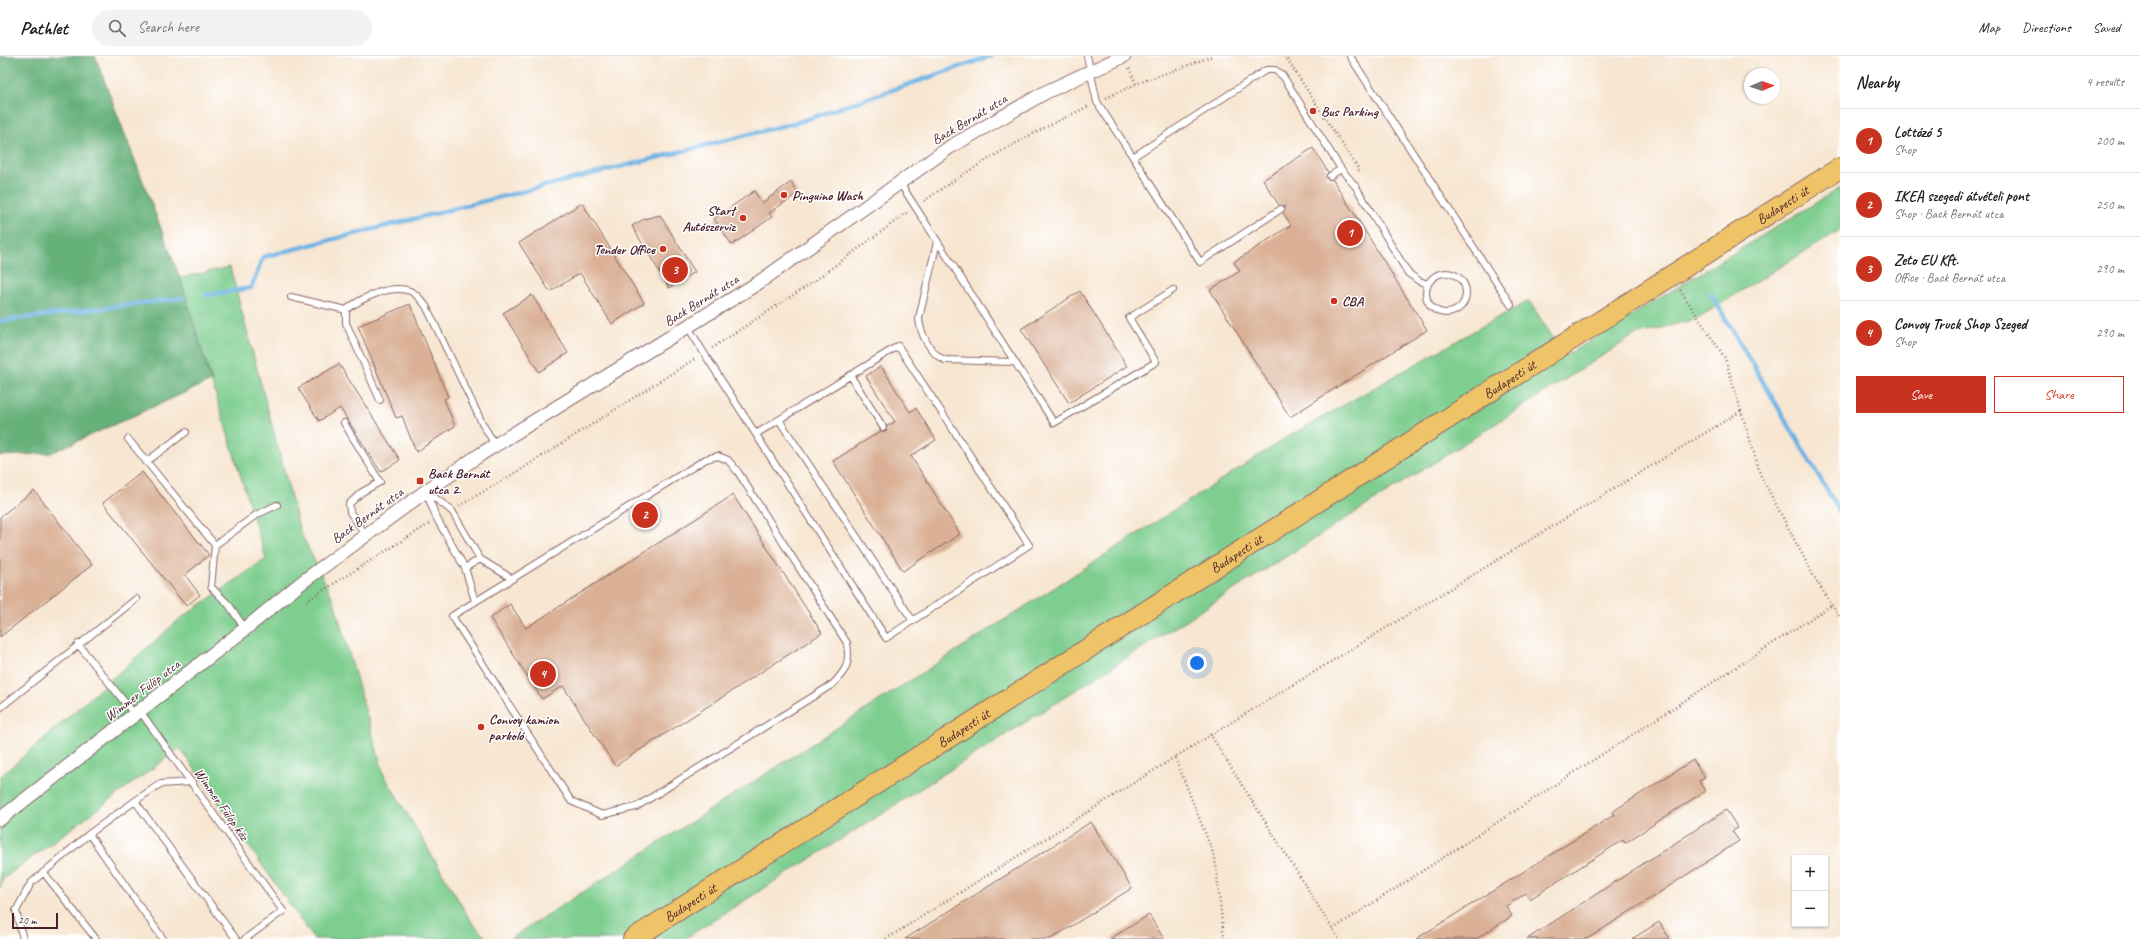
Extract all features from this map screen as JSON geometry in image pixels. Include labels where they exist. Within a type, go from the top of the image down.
[{"type":"main road","name":"Budapesti út","points":[[633,939],[1840,168]]},
{"type":"street","name":"Back Bernát utca","points":[[301,583],[426,491],[802,254],[950,147],[1002,116],[1091,70],[1124,56]]},
{"type":"street","name":"Wimmer Fülöp utca","points":[[0,819],[245,630],[301,583]]},
{"type":"lane","points":[[1087,56],[1097,102],[1200,262],[1281,209]]},
{"type":"lane","points":[[1350,56],[1511,305]]},
{"type":"lane","points":[[1133,157],[1266,70],[1275,70],[1283,76],[1408,273],[1419,281],[1428,284]]},
{"type":"lane","points":[[1330,176],[1341,169]]},
{"type":"lane","points":[[900,183],[1054,423],[1156,362],[1129,318],[1173,290]]},
{"type":"lane","points":[[938,242],[919,318],[923,336],[940,358],[945,360],[1014,362]]},
{"type":"lane","points":[[1444,272],[1457,276],[1462,280],[1467,293],[1463,305],[1458,310],[1445,314],[1433,308],[1426,297],[1428,284],[1438,274],[1444,272]]},
{"type":"lane","points":[[346,310],[355,303],[396,288],[412,291],[426,306],[483,426],[496,446]]},
{"type":"lane","points":[[291,297],[346,310]]},
{"type":"lane","points":[[346,310],[346,323],[380,400]]},
{"type":"lane","points":[[688,327],[704,353],[886,638],[1029,545],[898,346],[756,434]]},
{"type":"lane","points":[[850,375],[883,427]]},
{"type":"lane","points":[[779,420],[913,621]]},
{"type":"lane","points":[[344,423],[380,482],[362,492],[349,504],[350,512],[366,536]]},
{"type":"lane","points":[[146,462],[186,432]]},
{"type":"lane","points":[[128,439],[215,545],[211,587],[229,605],[245,630]]},
{"type":"lane","points":[[718,456],[728,460],[738,472],[847,643],[849,656],[846,670],[833,684],[636,807],[602,815],[571,801],[452,616],[475,601],[706,459],[718,456]]},
{"type":"lane","points":[[426,491],[452,511],[480,559],[511,578]]},
{"type":"lane","points":[[426,491],[437,519],[466,568],[475,601]]},
{"type":"lane","points":[[215,545],[256,515],[277,505]]},
{"type":"lane","points":[[466,568],[480,559]]},
{"type":"lane","points":[[0,708],[136,599]]},
{"type":"lane","name":"Wimmer Fülöp köz","points":[[78,644],[138,713],[192,782],[283,911],[245,939]]},
{"type":"lane","points":[[23,939],[16,911],[31,883],[89,834],[160,784],[192,782]]},
{"type":"lane","points":[[135,801],[236,939]]},
{"type":"lane","points":[[89,834],[163,939]]},
{"type":"lane","points":[[44,873],[96,939]]},
{"type":"path","points":[[452,511],[525,468],[810,284],[964,173],[1048,125],[1136,84],[1213,56]]},
{"type":"path","points":[[1285,56],[1359,170],[1351,181]]},
{"type":"path","points":[[1671,276],[1725,358],[1761,476],[1813,574],[1840,618]]},
{"type":"path","points":[[886,939],[1210,734],[1741,410]]},
{"type":"path","points":[[306,601],[437,519]]},
{"type":"path","points":[[1333,929],[1832,605]]},
{"type":"path","points":[[1210,734],[1339,939]]},
{"type":"path","points":[[1175,757],[1216,858],[1224,939]]},
{"type":"green space","points":[[0,56],[95,56],[180,278],[211,381],[51,453],[0,456]]},
{"type":"green space","points":[[1840,188],[1840,230],[1696,319],[1635,335],[684,939],[510,939],[1286,438],[1495,319],[1529,301],[1565,356]]},
{"type":"green space","points":[[230,267],[300,531],[334,601],[384,775],[471,921],[487,939],[314,939],[180,748],[3,879],[0,888],[0,777],[181,618],[266,559],[180,278]]},
{"type":"building","name":"CBA","points":[[1313,148],[1328,172],[1326,178],[1333,180],[1427,330],[1290,417],[1210,290],[1240,271],[1234,262],[1291,225],[1283,213],[1285,207],[1279,205],[1263,180]]},
{"type":"building","name":"Start Autószerviz","points":[[791,182],[798,193],[769,213],[772,217],[732,245],[714,219],[754,191],[762,203]]},
{"type":"building","points":[[582,203],[644,303],[612,324],[580,273],[550,292],[519,243]]},
{"type":"building","name":"Tender Office","points":[[660,215],[695,272],[669,288],[632,226],[644,219]]},
{"type":"building","points":[[1080,291],[1127,366],[1069,403],[1021,329]]},
{"type":"building","points":[[532,295],[568,353],[539,372],[503,313]]},
{"type":"building","points":[[410,304],[448,397],[444,399],[455,426],[416,452],[402,416],[396,418],[358,326]]},
{"type":"building","points":[[339,364],[400,460],[381,472],[340,408],[319,421],[298,388]]},
{"type":"building","points":[[881,366],[910,412],[916,408],[936,440],[911,456],[960,534],[903,571],[833,461],[881,431],[886,431],[887,426],[895,422],[866,376]]},
{"type":"building","points":[[142,472],[209,555],[185,575],[200,595],[186,606],[103,503]]},
{"type":"building","points":[[34,490],[92,565],[0,637],[0,517]]},
{"type":"building","points":[[733,495],[822,633],[615,766],[563,686],[542,699],[490,618],[510,604],[526,628]]},
{"type":"building","points":[[1693,760],[1705,778],[1699,781],[1705,791],[1625,843],[1623,840],[1530,899],[1526,893],[1506,906],[1512,916],[1476,939],[1416,939],[1614,815],[1612,812]]},
{"type":"building","points":[[1726,810],[1738,828],[1732,831],[1739,841],[1587,939],[1527,939]]},
{"type":"building","points":[[1091,822],[1132,888],[1051,939],[905,939]]},
{"type":"building","points":[[1149,915],[1164,939],[1110,939]]},
{"type":"building","points":[[1659,922],[1670,939],[1632,939]]},
{"type":"waterway","points":[[206,295],[251,288],[263,257],[802,121],[991,56]]},
{"type":"waterway","points":[[1711,294],[1840,512]]},
{"type":"waterway","points":[[0,321],[183,298]]},
{"type":"place","name":"Bus Parking","points":[[1313,111]]},
{"type":"place","name":"Pinguino Wash","points":[[784,195]]},
{"type":"place","name":"Start Autószerviz","points":[[743,218]]},
{"type":"place","name":"Lottózó 5","points":[[1350,233]]},
{"type":"place","name":"Tender Office","points":[[663,249]]},
{"type":"place","name":"Zeto EU Kft.","points":[[675,270]]},
{"type":"place","name":"CBA","points":[[1334,301]]},
{"type":"place","name":"Back Bernát utca 2.","points":[[420,481]]},
{"type":"place","name":"IKEA szegedi átvételi pont","points":[[645,515]]},
{"type":"place","name":"Convoy Truck Shop Szeged","points":[[543,674]]},
{"type":"place","name":"Convoy kamion parkoló","points":[[481,727]]}]
